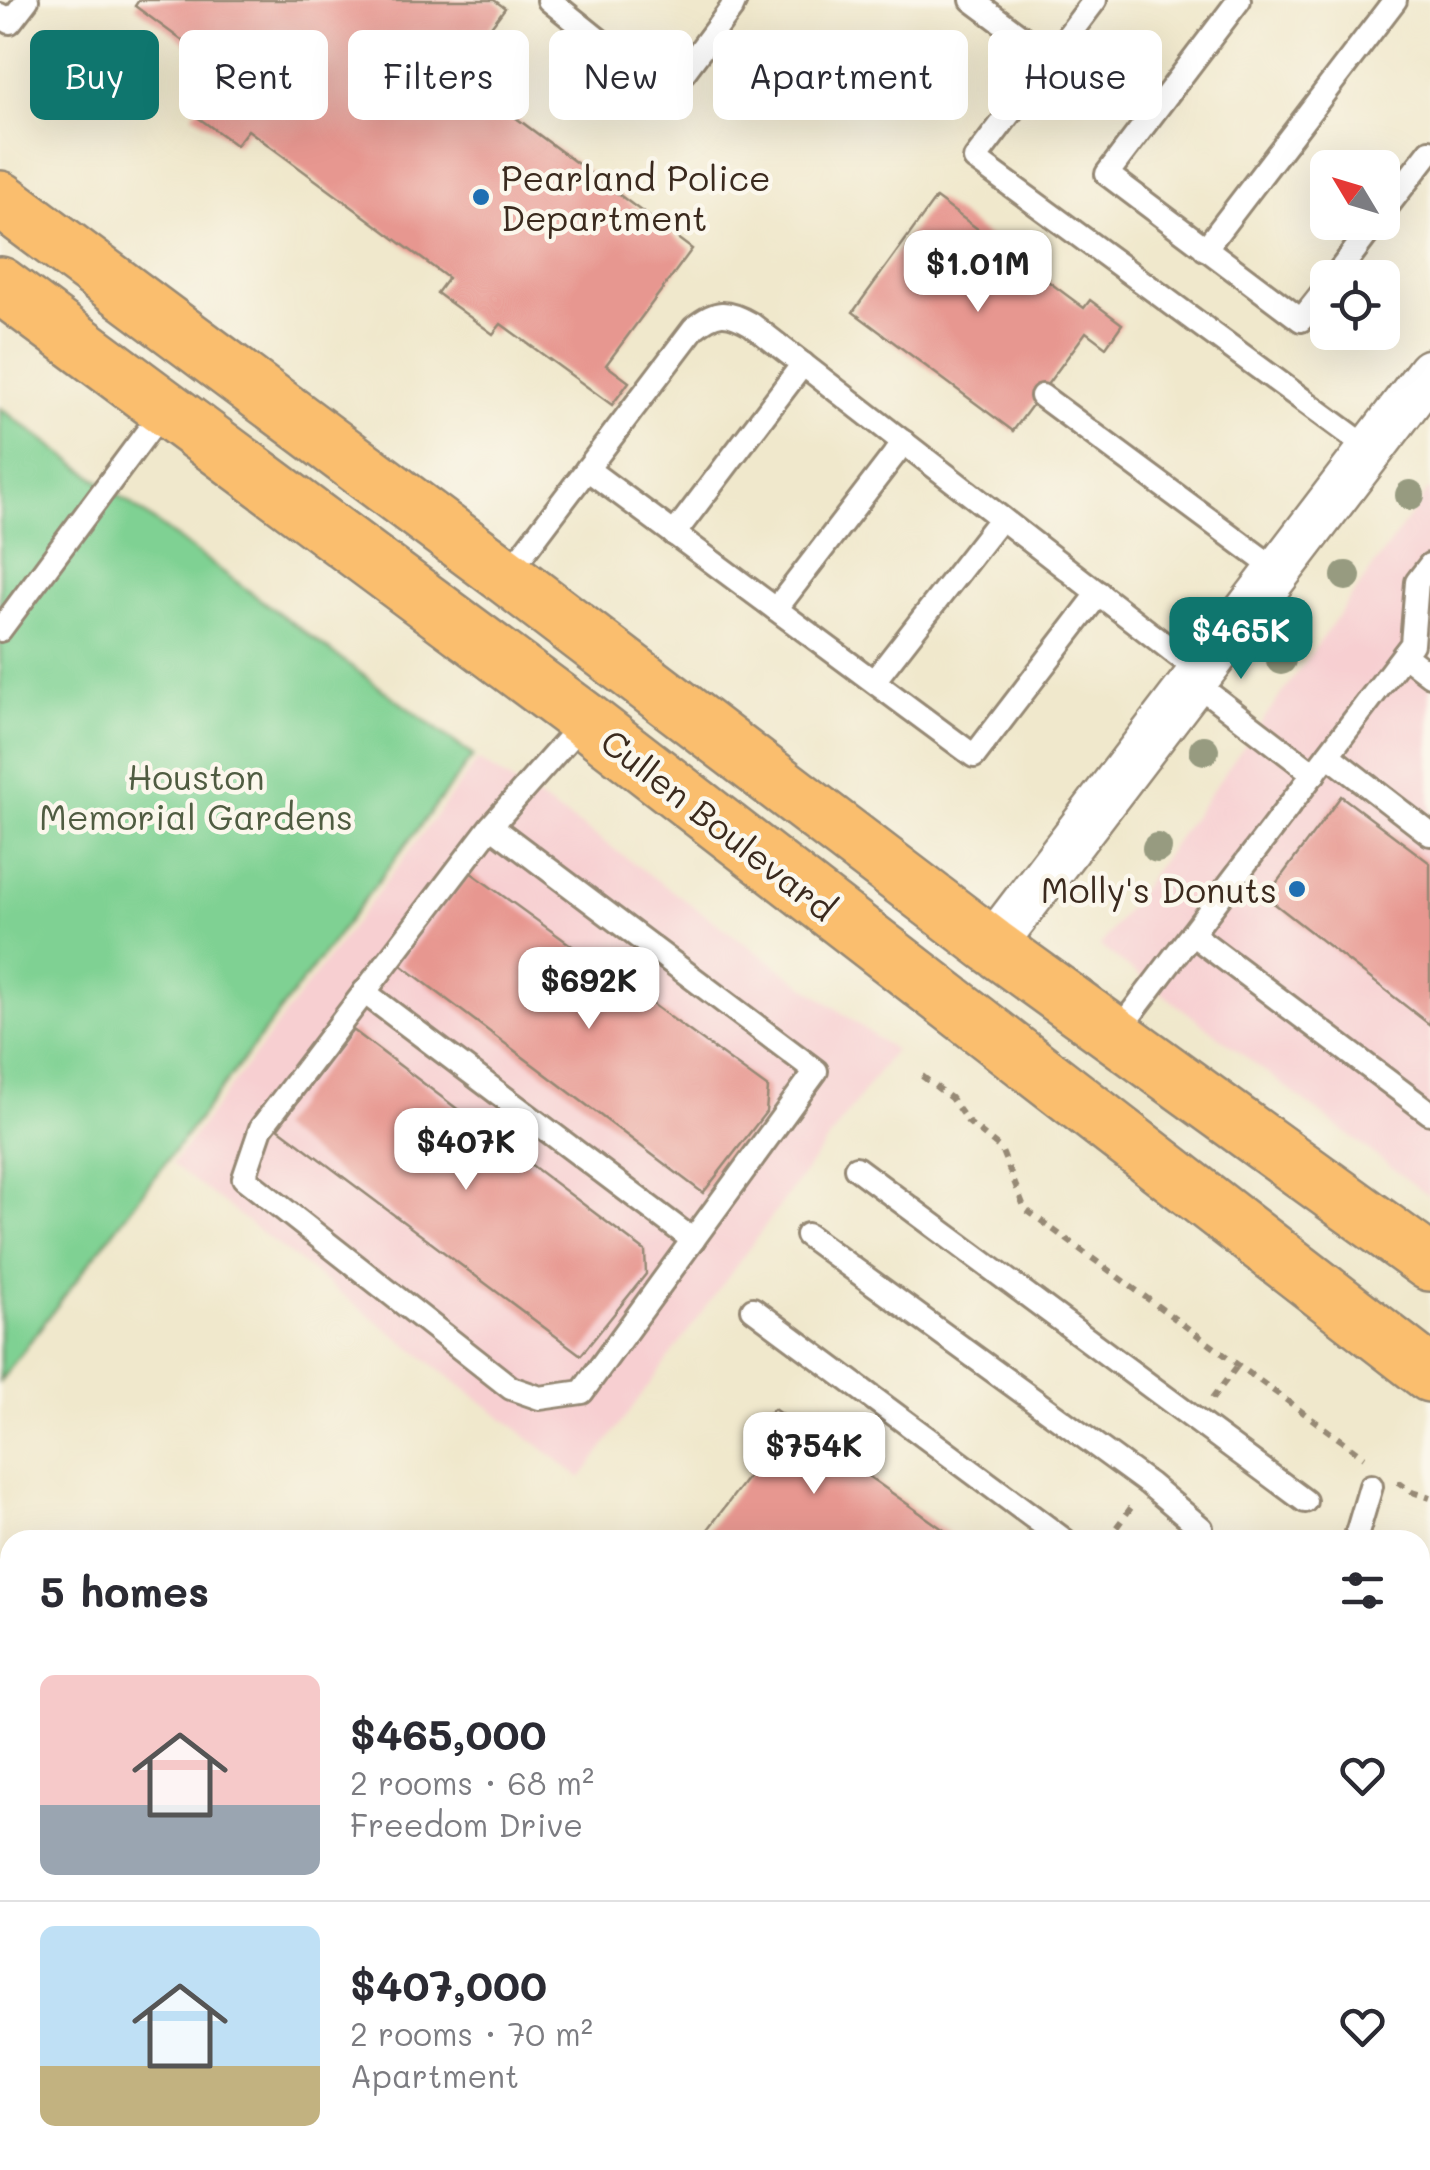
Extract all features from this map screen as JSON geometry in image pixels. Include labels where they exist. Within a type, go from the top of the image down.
[{"type":"main road","name":"Cullen Boulevard","points":[[0,199],[506,576],[992,946],[1430,1263]]},
{"type":"main road","points":[[0,264],[48,282],[180,374],[451,577],[470,586],[506,576]]},
{"type":"main road","name":"Cullen Boulevard","points":[[0,286],[584,720],[1430,1374]]},
{"type":"main road","points":[[966,1016],[992,946]]},
{"type":"main road","points":[[1240,1227],[1327,1260],[1396,1319],[1430,1342]]},
{"type":"street","points":[[992,946],[1430,372]]},
{"type":"lane","points":[[0,15],[10,22],[27,0]]},
{"type":"lane","points":[[549,0],[651,82],[667,86],[684,72],[732,9],[734,0]]},
{"type":"lane","points":[[972,0],[1012,30]]},
{"type":"lane","points":[[1073,30],[1095,0]]},
{"type":"lane","points":[[1240,0],[1107,174],[1301,320],[1310,309]]},
{"type":"lane","points":[[1205,249],[1395,0]]},
{"type":"lane","points":[[1005,120],[975,159],[1370,450]]},
{"type":"lane","points":[[1400,190],[1430,151]]},
{"type":"lane","points":[[506,576],[694,328],[712,313],[730,312],[751,324],[1098,593],[1197,677],[1321,765],[1430,834]]},
{"type":"lane","points":[[674,534],[803,364]]},
{"type":"lane","points":[[1042,396],[1278,572]]},
{"type":"lane","points":[[0,630],[165,408]]},
{"type":"lane","points":[[776,608],[904,442]]},
{"type":"lane","points":[[587,469],[974,756],[1098,593]]},
{"type":"lane","points":[[874,681],[1001,518]]},
{"type":"lane","points":[[1430,565],[1418,582],[1415,644],[1430,675]]},
{"type":"lane","points":[[1115,1035],[1415,644]]},
{"type":"lane","points":[[491,826],[816,1071],[582,1392],[540,1398],[511,1388],[244,1178],[262,1128],[491,826],[584,720]]},
{"type":"lane","points":[[1192,934],[1430,1113]]},
{"type":"lane","points":[[364,992],[693,1240]]},
{"type":"lane","points":[[856,1168],[1305,1502]]},
{"type":"lane","points":[[807,1235],[1149,1484],[1201,1528]]},
{"type":"lane","points":[[753,1309],[1051,1530]]},
{"type":"lane","points":[[1359,1530],[1378,1475]]},
{"type":"path","points":[[922,1076],[951,1098],[968,1122],[1001,1149],[1024,1209],[1238,1365],[1378,1475],[1430,1498]]},
{"type":"path","points":[[1196,1420],[1238,1365]]},
{"type":"path","points":[[1114,1530],[1149,1484]]},
{"type":"shaded area","points":[[1430,488],[1430,1197],[1100,946]]},
{"type":"shaded area","points":[[478,760],[590,832],[894,1050],[581,1478],[172,1164]]},
{"type":"green space","name":"Houston Memorial Gardens","points":[[0,408],[473,756],[0,1381]]},
{"type":"building","name":"Pearland Police Department","points":[[139,0],[494,0],[505,8],[488,30],[348,30],[348,120],[519,120],[692,249],[606,365],[629,382],[612,405],[501,324],[493,334],[437,293],[448,278],[248,130],[236,145],[201,120],[328,120],[328,30],[179,30],[179,38],[135,6]]},
{"type":"building","points":[[936,198],[1084,308],[1090,300],[1122,324],[1106,347],[1086,332],[1013,431],[853,312]]},
{"type":"building","points":[[1341,796],[1430,863],[1430,1025],[1266,897]]},
{"type":"building","points":[[470,872],[768,1088],[766,1112],[703,1193],[400,964]]},
{"type":"building","points":[[353,1030],[645,1251],[646,1274],[581,1355],[278,1128]]},
{"type":"building","points":[[774,1409],[944,1530],[708,1530],[765,1454],[754,1427]]},
{"type":"place","name":"Pearland Police Department","points":[[481,197]]},
{"type":"place","name":"Molly's Donuts","points":[[1297,889]]}]
